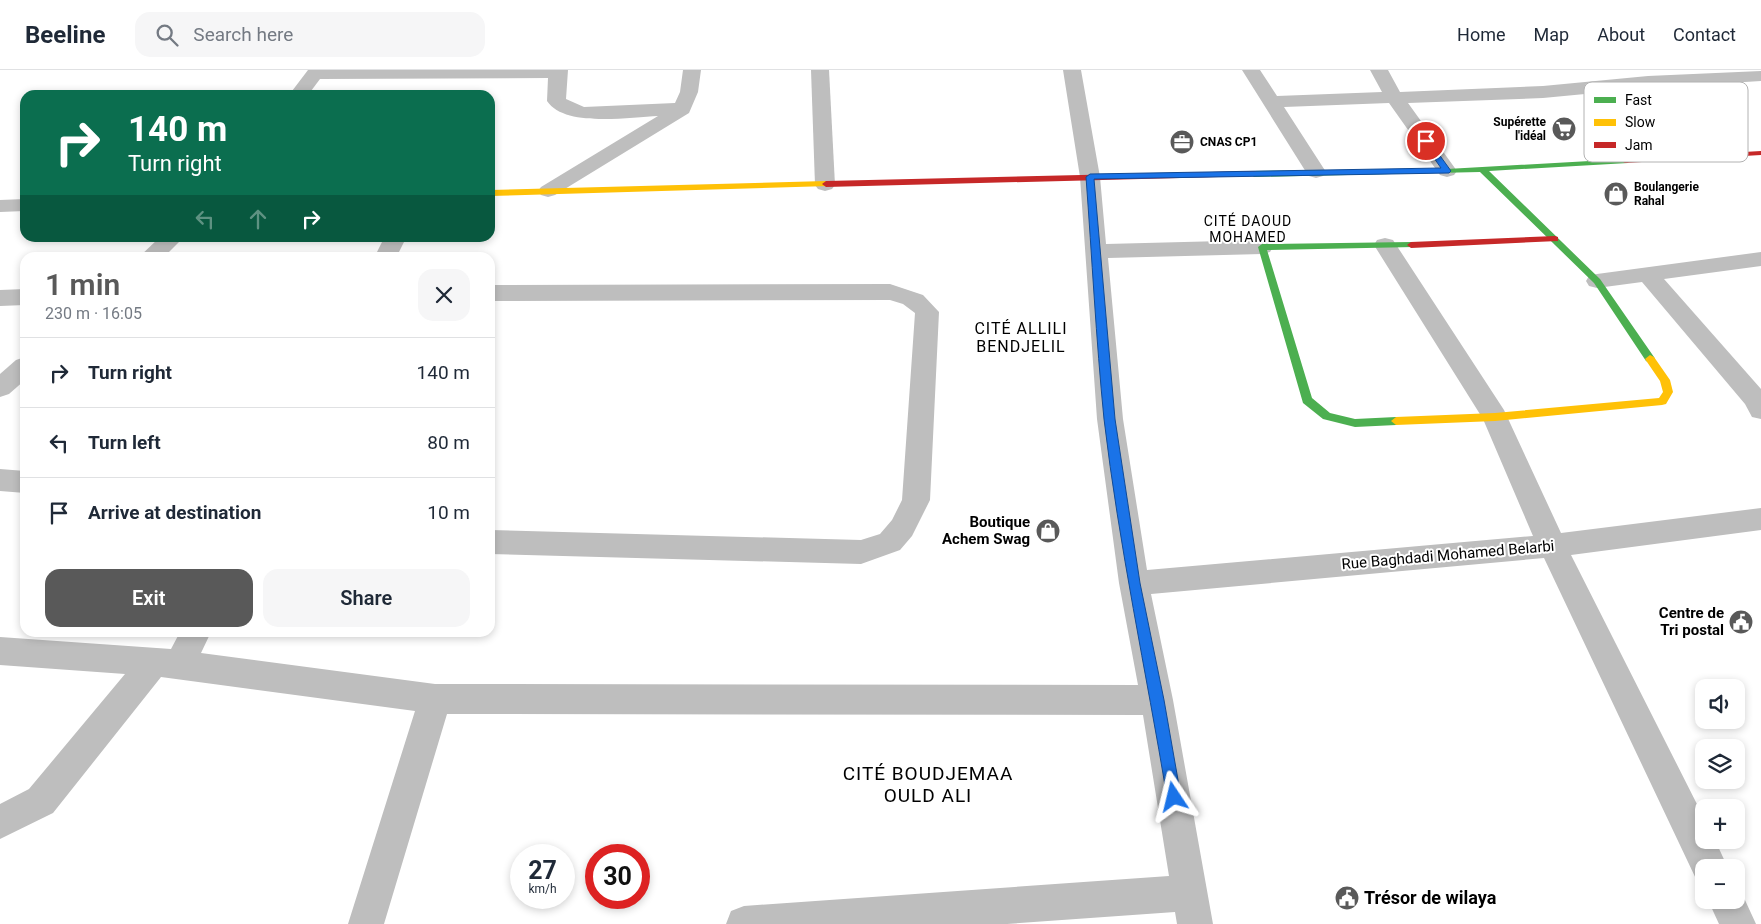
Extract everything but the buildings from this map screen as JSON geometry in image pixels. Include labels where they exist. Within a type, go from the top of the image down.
[{"type":"street","points":[[548,191],[682,109],[689,92],[692,70]]},
{"type":"street","points":[[820,70],[825,185]]},
{"type":"street","points":[[744,924],[1193,909],[1158,700],[1134,583],[1110,419],[1090,177],[1072,70]]},
{"type":"street","points":[[1251,70],[1316,172]]},
{"type":"street","points":[[1379,70],[1394,97],[1446,171]]},
{"type":"street","points":[[302,90],[316,72],[558,71],[556,101],[565,107],[583,113],[682,109]]},
{"type":"street","points":[[1605,82],[1642,76],[1752,74]]},
{"type":"street","points":[[1529,77],[1543,92]]},
{"type":"street","points":[[1271,102],[1543,92],[1584,85]]},
{"type":"street","points":[[1748,154],[1761,153]]},
{"type":"street","points":[[495,193],[1090,177],[1483,170],[1614,162]]},
{"type":"street","points":[[1262,247],[1307,400],[1327,416],[1355,423],[1495,417],[1662,401],[1668,392],[1665,380],[1597,281],[1483,170]]},
{"type":"street","points":[[0,206],[20,206]]},
{"type":"street","points":[[1095,251],[1463,244],[1555,239]]},
{"type":"street","points":[[156,252],[167,242]]},
{"type":"street","points":[[1385,245],[1495,417],[1552,546],[1706,859]]},
{"type":"street","points":[[1597,281],[1761,259]]},
{"type":"street","points":[[1647,274],[1759,401]]},
{"type":"street","points":[[495,293],[890,292],[908,296],[928,312],[916,500],[902,528],[890,542],[861,552],[495,542]]},
{"type":"street","points":[[0,298],[20,297]]},
{"type":"street","points":[[0,388],[20,370]]},
{"type":"street","points":[[0,480],[20,482]]},
{"type":"street","name":"Rue Baghdadi Mohamed Belarbi","points":[[1134,583],[1552,546],[1761,519]]},
{"type":"street","points":[[0,822],[41,801],[191,637]]},
{"type":"street","points":[[0,651],[167,662],[435,699],[1158,700]]},
{"type":"street","points":[[366,924],[435,699]]},
{"type":"street","points":[[1730,909],[1738,924]]},
{"type":"traffic: fast","points":[[1254,174],[1447,171],[1607,162]]},
{"type":"traffic: fast","points":[[1483,170],[1597,281],[1650,359]]},
{"type":"traffic: fast","points":[[1396,421],[1355,423],[1327,416],[1307,400],[1262,247],[1411,245]]},
{"type":"traffic: slow","points":[[495,193],[826,184]]},
{"type":"traffic: slow","points":[[1396,421],[1495,417],[1662,401],[1668,392],[1665,380],[1650,359]]},
{"type":"traffic: jam","points":[[1748,154],[1761,153]]},
{"type":"traffic: jam","points":[[826,184],[1254,174]]},
{"type":"traffic: jam","points":[[1411,245],[1555,239]]},
{"type":"place","name":"Supérette l'idéal","points":[[1564,129]]},
{"type":"place","name":"CNAS CP1","points":[[1182,142]]},
{"type":"place","name":"Boulangerie Rahal","points":[[1616,194]]},
{"type":"place","name":"Boutique Achem Swag","points":[[1048,531]]},
{"type":"place","name":"Centre de Tri postal","points":[[1741,622]]},
{"type":"place","name":"Trésor de wilaya","points":[[1347,898]]},
{"type":"district","name":"CITÉ DAOUD MOHAMED","points":[[1248,230]]},
{"type":"district","name":"CITÉ ALLILI BENDJELIL","points":[[1021,337]]},
{"type":"district","name":"CITÉ BOUDJEMAA OULD ALI","points":[[928,784]]},
{"type":"route","points":[[1174,797],[1158,700],[1134,583],[1110,419],[1090,177],[1446,171],[1426,141]]}]
